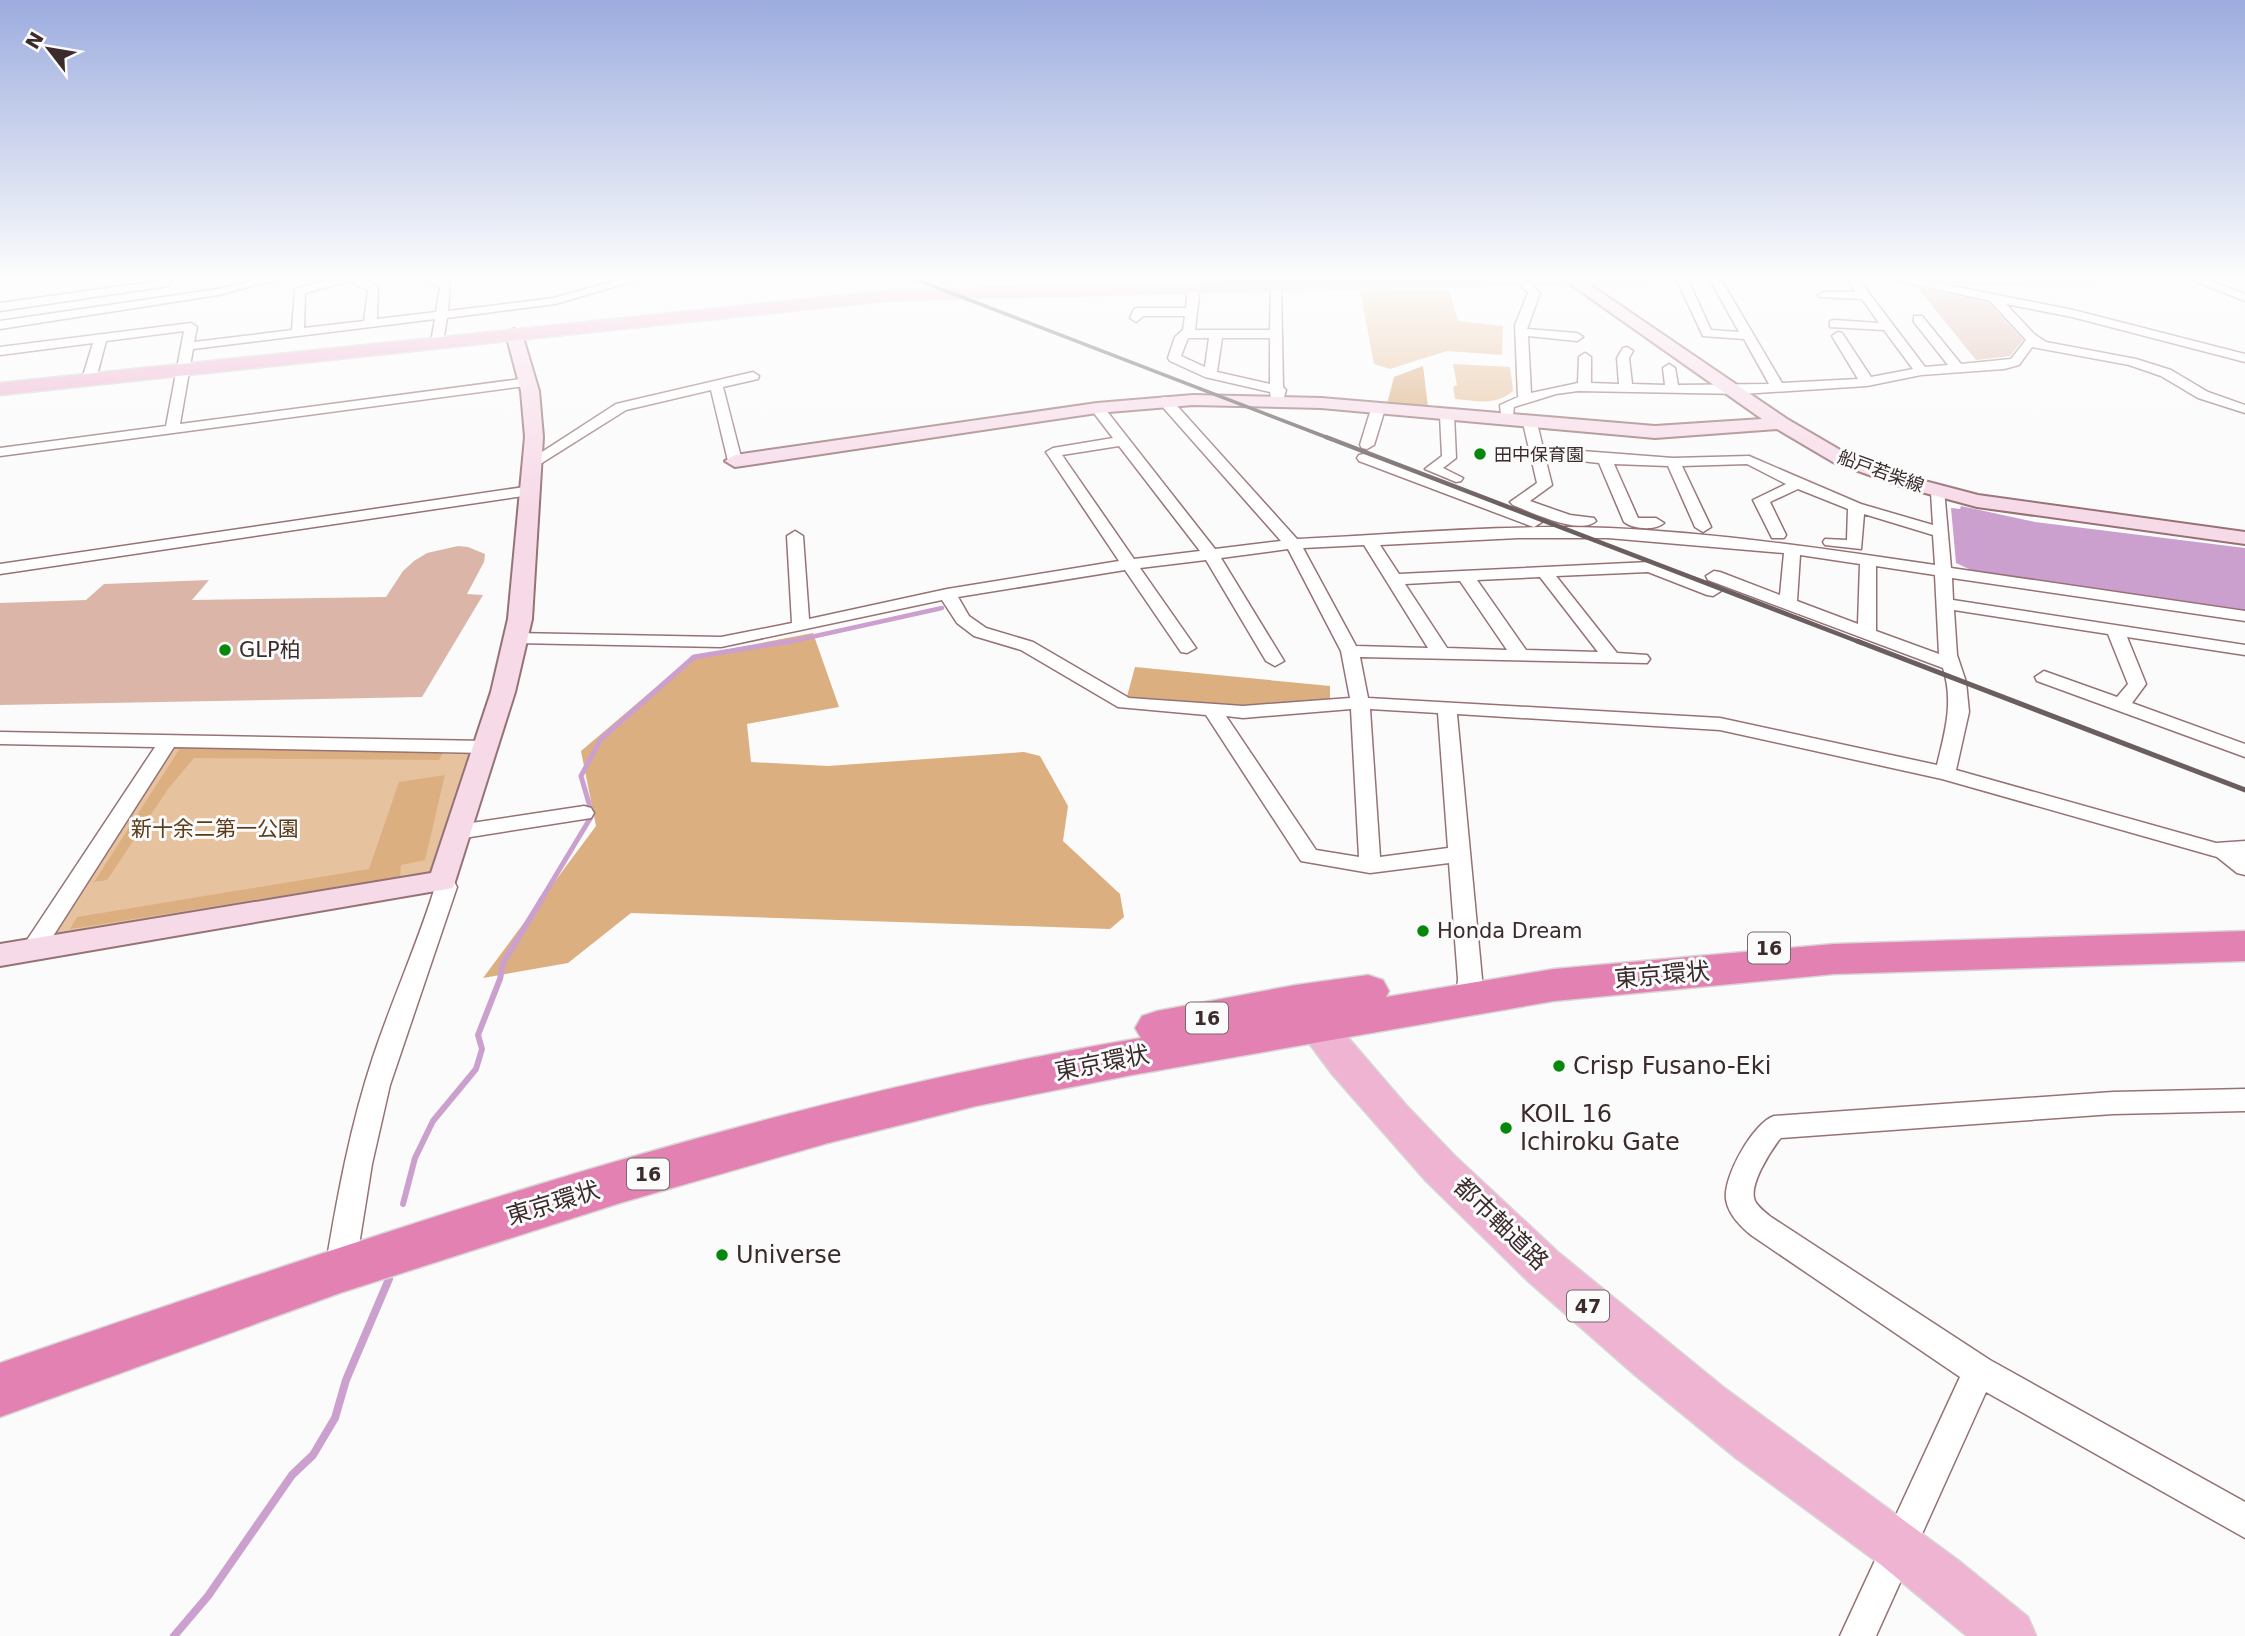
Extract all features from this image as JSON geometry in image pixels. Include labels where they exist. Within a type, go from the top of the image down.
[{"type":"highway","name":"東京環状","points":[[0,1365],[342,1256],[828,1124],[1305,1013],[1706,953],[1922,937],[2245,929]]},
{"type":"highway","name":"東京環状","points":[[1469,989],[1555,985],[1834,959],[2245,946]]},
{"type":"highway","name":"東京環状","points":[[0,1390],[342,1256]]},
{"type":"main road","points":[[0,389],[340,352]]},
{"type":"main road","name":"都市軸道路","points":[[1305,1013],[1372,1093],[1491,1218],[1612,1328],[1708,1406],[1898,1547],[2009,1636]]},
{"type":"main road","name":"都市軸道路","points":[[1898,1547],[1987,1636]]},
{"type":"street","points":[[89,379],[97,352]]},
{"type":"street","points":[[172,430],[187,352]]},
{"type":"street","points":[[342,1256],[367,1121],[386,1056],[432,936],[446,887],[443,881],[503,692],[515,638],[522,596],[534,438],[528,382],[519,352]]},
{"type":"street","points":[[1176,352],[1174,358],[1210,374],[1278,395],[1378,409],[1655,432],[1780,423]]},
{"type":"street","points":[[1210,374],[1213,352]]},
{"type":"street","points":[[1276,352],[1278,395]]},
{"type":"street","points":[[1523,352],[1525,400]]},
{"type":"street","points":[[1626,352],[1623,358],[1626,389]]},
{"type":"street","name":"船戸若柴線","points":[[1676,352],[1780,423],[1840,458],[1939,492],[2014,508],[2245,538]]},
{"type":"street","points":[[1756,352],[1778,388]]},
{"type":"street","points":[[1849,352],[1867,382]]},
{"type":"street","points":[[1908,352],[1922,371]]},
{"type":"street","points":[[1945,352],[1957,368]]},
{"type":"street","points":[[1507,421],[1507,405],[1554,390],[1584,387],[1731,390],[1867,382],[1922,371],[2004,365],[2015,362],[2022,352]]},
{"type":"street","points":[[2086,352],[2132,362],[2166,373],[2203,395],[2245,409]]},
{"type":"street","points":[[2222,352],[2245,358]]},
{"type":"street","points":[[1584,387],[1585,357]]},
{"type":"street","points":[[1669,368],[1672,390]]},
{"type":"street","points":[[532,463],[621,407],[753,376]]},
{"type":"street","points":[[0,452],[528,382]]},
{"type":"street","points":[[716,384],[735,461],[1097,408],[1165,401],[1278,395]]},
{"type":"street","points":[[1165,401],[1293,544],[1350,651],[1360,703],[1370,866]]},
{"type":"street","points":[[1097,408],[1210,553],[1275,661]]},
{"type":"street","points":[[1378,409],[1366,451],[1562,533]]},
{"type":"street","points":[[1447,415],[1449,458],[1432,469],[1568,520],[1703,527],[1855,546],[1856,507]]},
{"type":"street","points":[[1518,502],[1545,485],[1530,423]]},
{"type":"street","points":[[1123,441],[1053,453],[1187,648]]},
{"type":"street","points":[[1537,452],[1673,462],[1749,460],[1798,484],[1856,507],[1941,532]]},
{"type":"street","points":[[1605,459],[1632,522]]},
{"type":"street","points":[[1673,462],[1703,527]]},
{"type":"street","points":[[1778,535],[1761,500],[1798,484]]},
{"type":"street","points":[[0,569],[531,491]]},
{"type":"street","points":[[1939,492],[1948,655],[1957,682],[1959,712],[1945,773]]},
{"type":"street","points":[[515,638],[721,642],[947,594],[1210,553],[1293,544],[1562,533],[1689,537],[1792,548],[2244,617]]},
{"type":"street","points":[[795,536],[801,626]]},
{"type":"street","points":[[1369,540],[1440,652]]},
{"type":"street","points":[[1788,604],[1792,548]]},
{"type":"street","points":[[1867,634],[1868,560]]},
{"type":"street","points":[[1395,579],[1650,567],[1788,604],[1951,665]]},
{"type":"street","points":[[1545,573],[1611,657]]},
{"type":"street","points":[[1466,577],[1520,654]]},
{"type":"street","points":[[947,594],[963,620],[980,632],[1037,651],[1125,703],[1243,712],[1360,703],[1720,724],[1945,773],[2222,850],[2245,848]]},
{"type":"street","points":[[1946,604],[2245,650]]},
{"type":"street","points":[[2115,630],[2137,684],[2120,706]]},
{"type":"street","points":[[1350,651],[1641,659]]},
{"type":"street","points":[[2044,677],[2245,751]]},
{"type":"street","points":[[1447,707],[1469,989]]},
{"type":"street","points":[[1213,711],[1309,856],[1370,866],[1459,854]]},
{"type":"street","points":[[0,738],[486,747]]},
{"type":"street","points":[[33,949],[168,741]]},
{"type":"street","points":[[458,832],[584,813]]},
{"type":"street","points":[[2222,850],[2245,867]]},
{"type":"street","points":[[0,955],[443,881]]},
{"type":"street","points":[[2245,1100],[2132,1102],[1774,1128],[1767,1133],[1740,1194],[1742,1205],[1750,1216],[1979,1371],[2245,1521]]},
{"type":"street","points":[[1857,1636],[1979,1371]]},
{"type":"green space","points":[[1372,352],[1443,352],[1390,369],[1374,364]]},
{"type":"green space","points":[[1466,352],[1502,352],[1502,355]]},
{"type":"green space","points":[[1453,364],[1510,367],[1513,391],[1493,401],[1455,399],[1453,387],[1457,385]]},
{"type":"green space","name":"新十余二第一公園","points":[[175,748],[471,754],[433,870],[425,877],[54,935],[169,752]]},
{"type":"shaded area","points":[[1423,366],[1428,407],[1387,404],[1394,377]]},
{"type":"shaded area","points":[[1961,506],[2035,522],[2245,548],[2245,611],[1971,570],[1956,563],[1951,508],[1960,509]]},
{"type":"shaded area","points":[[813,633],[839,707],[747,724],[751,762],[828,766],[1024,752],[1040,756],[1068,806],[1063,841],[1120,894],[1124,917],[1110,929],[631,913],[568,963],[483,978],[596,826],[581,751],[693,656]]},
{"type":"shaded area","points":[[1135,667],[1330,686],[1330,703],[1246,709],[1126,700]]},
{"type":"shaded area","points":[[182,745],[444,751],[439,760],[194,758],[168,789],[107,880],[94,882]]},
{"type":"shaded area","points":[[445,775],[425,860],[401,865],[400,877],[70,929],[77,917],[369,869],[399,782]]},
{"type":"building","points":[[1970,352],[2013,352],[2010,356],[1976,360]]},
{"type":"building","name":"GLP柏","points":[[458,546],[485,554],[484,562],[467,594],[483,595],[422,697],[0,705],[0,603],[86,600],[104,584],[209,580],[192,600],[386,597],[403,571],[414,561],[427,553]]},
{"type":"waterway","points":[[784,643],[942,608]]},
{"type":"waterway","points":[[590,807],[581,776],[601,739],[694,657],[792,641]]},
{"type":"waterway","points":[[541,900],[591,817]]},
{"type":"waterway","points":[[403,1204],[415,1158],[433,1121],[476,1069],[482,1049],[478,1035],[500,979],[503,963],[542,899]]},
{"type":"waterway","points":[[174,1636],[208,1596],[292,1475],[313,1455],[335,1418],[346,1380],[389,1279]]},
{"type":"railway","points":[[1106,352],[1331,439]]},
{"type":"railway","points":[[1326,437],[1862,643]]},
{"type":"railway","points":[[1857,641],[2245,790]]},
{"type":"place","name":"田中保育園","points":[[1480,454]]},
{"type":"place","name":"GLP柏","points":[[225,650]]},
{"type":"place","name":"Honda Dream","points":[[1423,931]]},
{"type":"place","name":"Crisp Fusano-Eki","points":[[1559,1066]]},
{"type":"place","name":"KOIL 16 Ichiroku Gate","points":[[1506,1128]]},
{"type":"place","name":"Universe","points":[[722,1255]]}]
